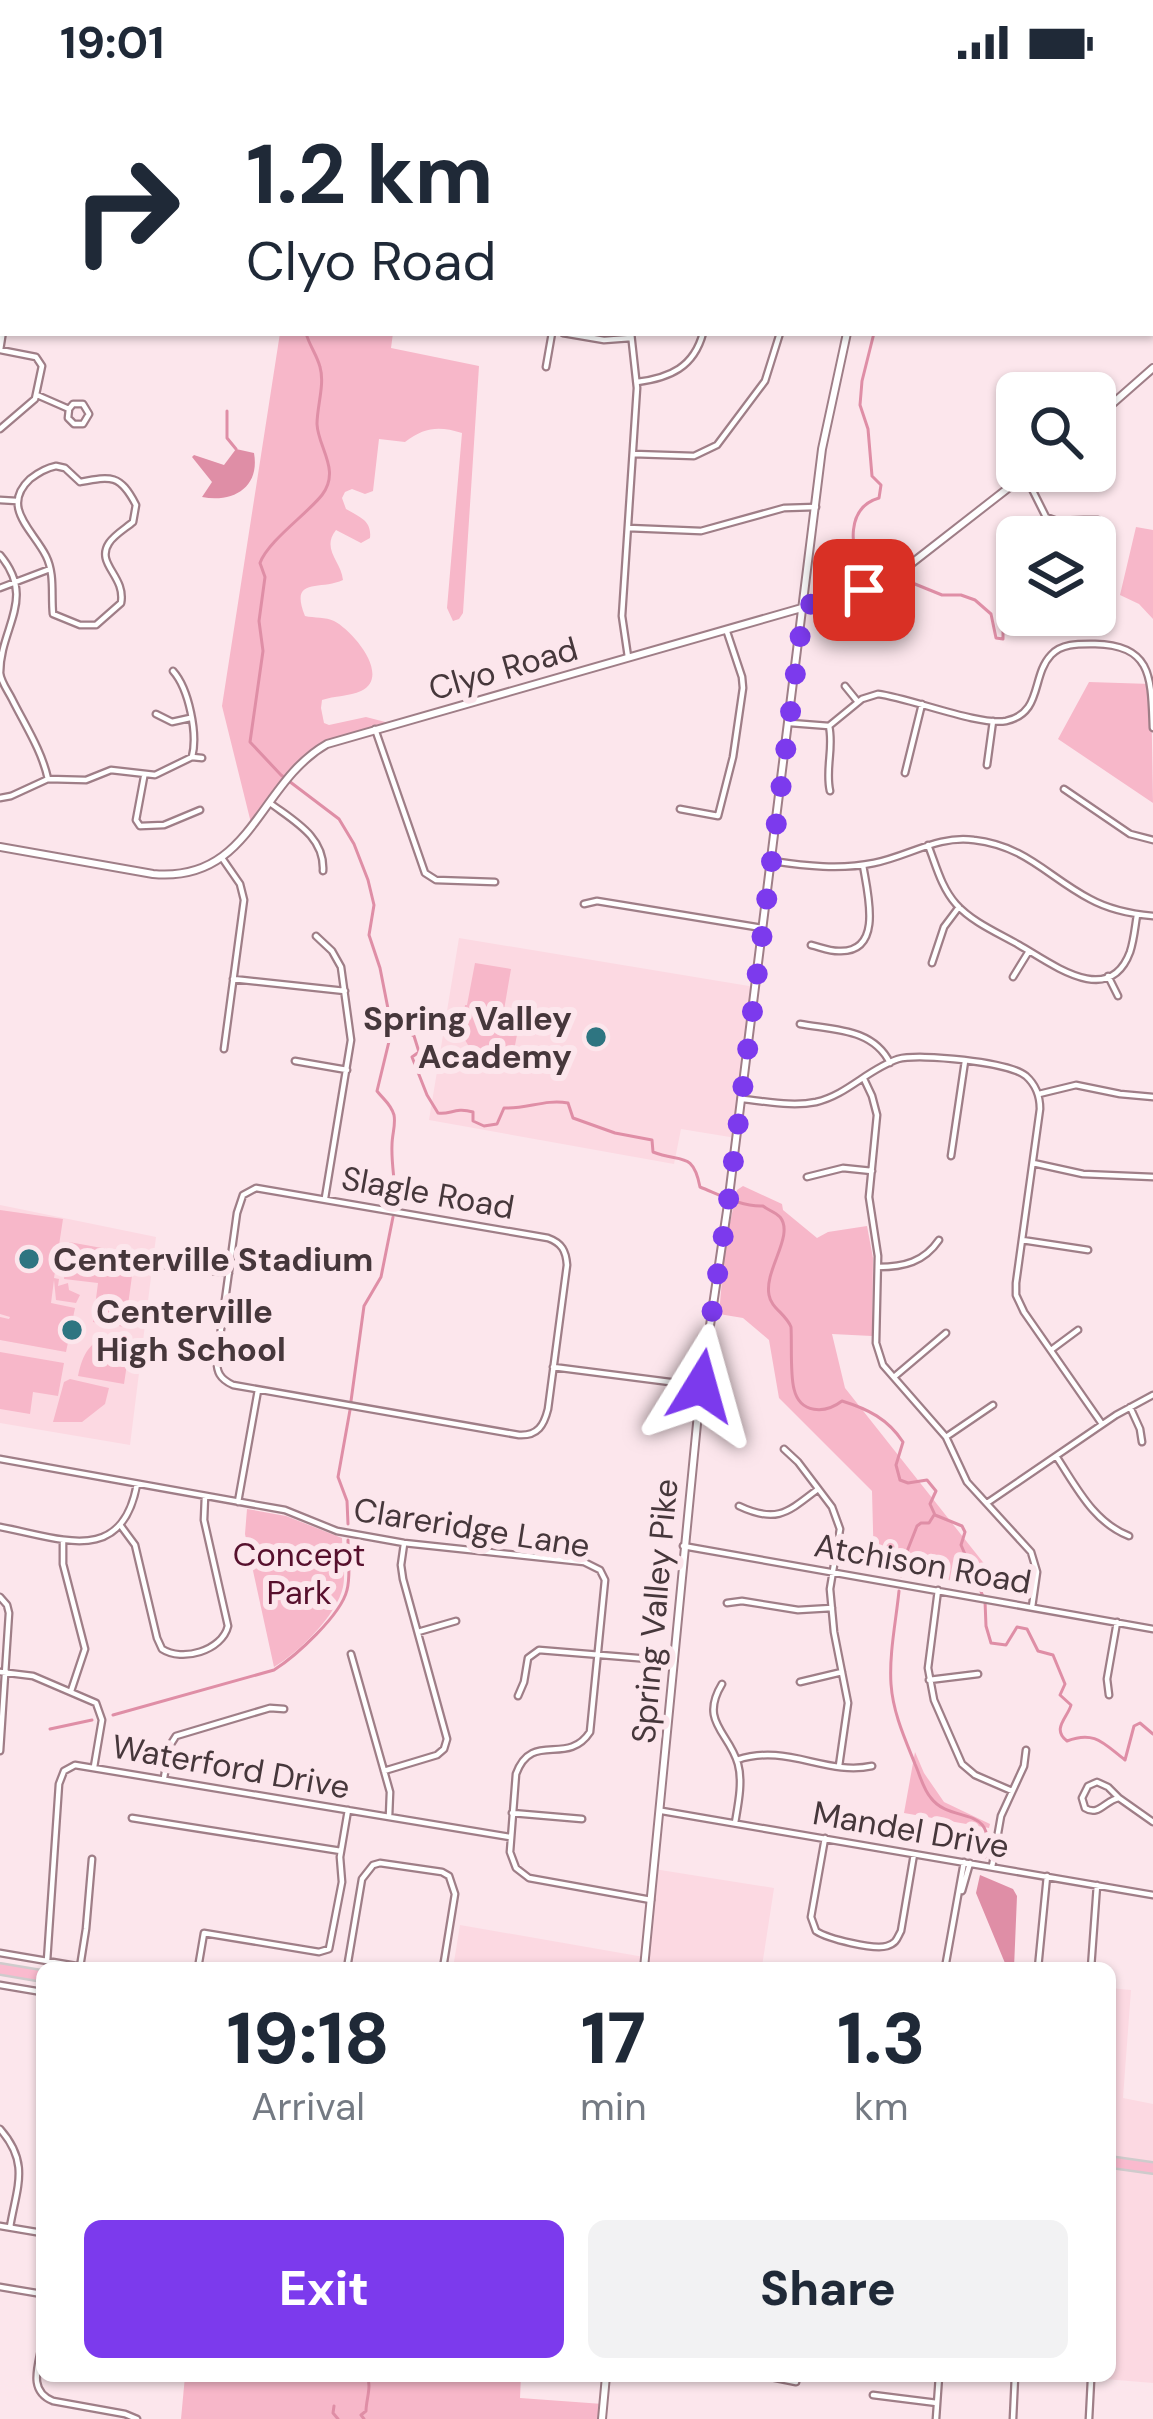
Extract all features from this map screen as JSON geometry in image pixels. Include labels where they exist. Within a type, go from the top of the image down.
[{"type":"main road","points":[[0,1969],[36,1975]]},
{"type":"main road","points":[[1116,2163],[1153,2168]]},
{"type":"street","points":[[545,367],[550,336]]},
{"type":"street","points":[[581,336],[604,340],[626,336]]},
{"type":"street","points":[[628,658],[622,627],[637,382],[631,336]]},
{"type":"street","points":[[637,382],[680,370],[695,354],[702,336]]},
{"type":"street","points":[[633,454],[688,457],[717,445],[760,390],[779,336]]},
{"type":"street","name":"Spring Valley Pike","points":[[645,1962],[701,1386],[742,1099],[826,425],[846,336]]},
{"type":"street","points":[[0,350],[38,358],[42,366],[36,395],[0,429]]},
{"type":"street","points":[[1116,400],[1153,368]]},
{"type":"street","points":[[36,395],[69,409]]},
{"type":"street","points":[[56,466],[80,482],[115,479],[136,509],[133,522],[111,540],[105,553],[123,593],[119,606],[96,625],[84,626],[53,614],[50,568],[20,517],[17,501],[23,486],[56,466]]},
{"type":"street","name":"Clyo Road","points":[[222,858],[303,761],[327,744],[861,591],[889,578],[1003,492]]},
{"type":"street","points":[[0,500],[17,501]]},
{"type":"street","points":[[628,528],[692,532],[784,508],[816,507]]},
{"type":"street","points":[[0,555],[11,569],[16,604],[3,641],[1,677],[48,778]]},
{"type":"street","points":[[0,588],[50,568]]},
{"type":"street","points":[[680,809],[718,816],[726,788],[742,676],[726,629]]},
{"type":"street","points":[[790,723],[829,726],[858,702],[878,694],[993,721],[1011,719],[1027,709],[1047,660],[1059,648],[1116,644],[1133,651],[1146,666],[1153,728]]},
{"type":"street","points":[[0,798],[48,778],[86,781],[111,770],[159,774],[192,757],[190,718],[182,682],[173,671]]},
{"type":"street","points":[[844,686],[858,702]]},
{"type":"street","points":[[905,772],[922,704]]},
{"type":"street","points":[[156,714],[172,722],[190,718]]},
{"type":"street","points":[[987,765],[993,721]]},
{"type":"street","points":[[829,726],[830,791]]},
{"type":"street","points":[[375,729],[425,873],[436,880],[495,882]]},
{"type":"street","points":[[192,757],[202,758]]},
{"type":"street","points":[[144,776],[136,820],[140,826],[164,825],[200,810]]},
{"type":"street","points":[[1064,789],[1130,834],[1153,840]]},
{"type":"street","points":[[272,800],[314,838],[323,871]]},
{"type":"street","points":[[772,862],[863,865],[961,839],[993,844],[1034,860],[1091,900],[1153,916]]},
{"type":"street","points":[[928,845],[943,885],[959,907],[1078,978],[1097,980],[1119,969],[1130,954],[1137,915]]},
{"type":"street","points":[[0,847],[162,874],[185,873],[222,858],[243,893],[224,1049]]},
{"type":"street","points":[[811,945],[845,951],[866,937],[871,921],[863,865]]},
{"type":"street","points":[[584,904],[607,902],[762,928]]},
{"type":"street","points":[[932,963],[944,927],[959,907]]},
{"type":"street","points":[[316,936],[337,957],[352,1040],[325,1198]]},
{"type":"street","points":[[1013,977],[1029,951]]},
{"type":"street","points":[[1108,976],[1118,996]]},
{"type":"street","points":[[233,979],[345,991]]},
{"type":"street","points":[[800,1024],[865,1036],[890,1063]]},
{"type":"street","points":[[742,1099],[813,1103],[890,1063],[921,1056],[1013,1069],[1029,1079],[1039,1094],[1040,1109],[1016,1295],[1102,1424]]},
{"type":"street","points":[[295,1061],[347,1070]]},
{"type":"street","points":[[951,1156],[964,1061]]},
{"type":"street","points":[[864,1078],[877,1115],[869,1198],[878,1267],[876,1349],[883,1365],[946,1437],[966,1480],[1028,1547],[1037,1576],[1032,1607]]},
{"type":"street","points":[[1039,1094],[1076,1084],[1153,1097]]},
{"type":"street","points":[[1033,1163],[1083,1174],[1153,1177]]},
{"type":"street","points":[[807,1177],[843,1168],[872,1171]]},
{"type":"street","name":"Slagle Road","points":[[229,1273],[239,1204],[246,1192],[261,1188],[548,1238],[564,1249],[567,1265],[553,1367]]},
{"type":"street","points":[[878,1267],[911,1264],[939,1240]]},
{"type":"street","points":[[1022,1240],[1088,1250]]},
{"type":"street","points":[[162,1265],[229,1273],[216,1367],[226,1382],[258,1390],[526,1435],[544,1423],[553,1367],[701,1386]]},
{"type":"street","points":[[1051,1350],[1078,1330]]},
{"type":"street","points":[[894,1377],[946,1333]]},
{"type":"street","points":[[238,1502],[258,1390]]},
{"type":"street","points":[[987,1504],[1102,1424],[1153,1395]]},
{"type":"street","points":[[946,1437],[993,1405]]},
{"type":"street","points":[[1130,1407],[1142,1442]]},
{"type":"street","points":[[784,1449],[832,1507],[840,1529],[830,1589],[848,1710],[839,1766]]},
{"type":"street","points":[[1055,1456],[1100,1519],[1129,1536]]},
{"type":"street","name":"Clareridge Lane","points":[[0,1460],[294,1512],[338,1531],[404,1543],[595,1566],[605,1580],[588,1737],[572,1749],[542,1749],[523,1759],[516,1774],[510,1837]]},
{"type":"street","points":[[0,1527],[95,1540],[121,1526],[137,1484]]},
{"type":"street","points":[[740,1506],[761,1515],[781,1514],[818,1489]]},
{"type":"street","points":[[121,1526],[135,1544],[162,1649],[177,1656],[213,1646],[225,1638],[228,1626],[205,1520],[205,1496]]},
{"type":"street","points":[[63,1538],[63,1564],[86,1649],[71,1691]]},
{"type":"street","points":[[384,1771],[437,1755],[446,1744],[446,1728],[401,1572],[404,1543]]},
{"type":"street","name":"Atchison Road","points":[[683,1546],[1153,1629]]},
{"type":"street","points":[[938,1590],[929,1680],[934,1700],[962,1764],[1012,1791]]},
{"type":"street","points":[[0,1597],[9,1613],[0,1751]]},
{"type":"street","points":[[727,1603],[742,1600],[798,1610],[832,1608]]},
{"type":"street","points":[[418,1632],[456,1622]]},
{"type":"street","points":[[1109,1695],[1107,1679],[1117,1622]]},
{"type":"street","points":[[518,1696],[526,1664],[533,1652],[544,1649],[674,1661]]},
{"type":"street","points":[[351,1654],[391,1799],[389,1817]]},
{"type":"street","points":[[3,1672],[33,1676],[94,1702],[102,1714],[94,1767]]},
{"type":"street","points":[[800,1682],[842,1672]]},
{"type":"street","points":[[929,1680],[978,1674]]},
{"type":"street","points":[[722,1684],[715,1695],[714,1720],[737,1760],[740,1780],[735,1822]]},
{"type":"street","points":[[164,1778],[169,1747],[180,1734],[271,1708],[284,1709]]},
{"type":"street","points":[[992,1867],[1001,1816],[1024,1766],[1026,1750]]},
{"type":"street","points":[[737,1760],[764,1753],[854,1768],[872,1766]]},
{"type":"street","name":"Waterford Drive","points":[[47,1961],[59,1779],[71,1766],[510,1837]]},
{"type":"street","points":[[1119,1798],[1094,1811],[1082,1802],[1086,1789],[1096,1782],[1108,1786],[1153,1822]]},
{"type":"street","points":[[199,1962],[204,1933],[319,1952],[329,1949],[343,1882],[341,1852],[348,1810]]},
{"type":"street","name":"Mandel Drive","points":[[660,1810],[1153,1894]]},
{"type":"street","points":[[512,1813],[582,1819]]},
{"type":"street","points":[[132,1818],[341,1852]]},
{"type":"street","points":[[510,1837],[512,1862],[529,1878],[651,1900]]},
{"type":"street","points":[[825,1838],[812,1925],[823,1936],[863,1944],[885,1946],[898,1938],[914,1854]]},
{"type":"street","points":[[84,1962],[92,1859]]},
{"type":"street","points":[[348,1962],[362,1879],[380,1863],[449,1876],[455,1894],[444,1962]]},
{"type":"street","points":[[947,1962],[967,1863]]},
{"type":"street","points":[[1039,1962],[1047,1876]]},
{"type":"street","points":[[1091,1962],[1097,1885]]},
{"type":"street","points":[[0,1953],[53,1962]]},
{"type":"street","points":[[0,1985],[36,1991]]},
{"type":"street","points":[[0,2129],[15,2147],[20,2164],[10,2227]]},
{"type":"street","points":[[0,2226],[36,2232]]},
{"type":"street","points":[[0,2287],[36,2293]]},
{"type":"street","points":[[36,2382],[44,2397],[53,2402],[137,2419]]},
{"type":"street","points":[[602,2419],[605,2382]]},
{"type":"street","points":[[937,2419],[939,2382]]},
{"type":"street","points":[[1012,2419],[1015,2382]]},
{"type":"street","points":[[1088,2419],[1091,2382]]},
{"type":"street","points":[[873,2395],[938,2403]]},
{"type":"shaded area","points":[[236,449],[254,453],[249,483],[234,495],[202,497],[212,482],[192,457],[224,465]]},
{"type":"shaded area","name":"Spring Valley Academy","points":[[459,938],[755,987],[736,1138],[681,1129],[674,1164],[429,1120]]},
{"type":"shaded area","name":"Centerville High School","points":[[0,1205],[156,1237],[130,1445],[0,1423]]},
{"type":"shaded area","points":[[654,1869],[774,1888],[763,1962],[454,1962],[460,1925],[644,1957]]},
{"type":"shaded area","points":[[980,1875],[1013,1889],[1017,1896],[1014,1962],[1005,1962],[976,1893]]},
{"type":"shaded area","points":[[1116,1989],[1131,1990],[1123,2098],[1153,2104],[1153,2383],[1116,2380]]},
{"type":"green space","points":[[280,336],[393,336],[391,348],[479,366],[459,619],[453,621],[447,608],[462,433],[446,429],[419,433],[405,442],[379,439],[373,491],[365,494],[352,489],[342,498],[346,509],[367,523],[370,538],[361,543],[336,530],[330,543],[343,580],[309,587],[301,595],[305,616],[342,626],[371,665],[369,684],[361,691],[322,700],[324,723],[366,717],[393,724],[336,740],[310,755],[252,827],[222,706]]},
{"type":"green space","points":[[1136,527],[1153,530],[1153,619],[1139,604],[1120,595]]},
{"type":"green space","points":[[1089,682],[1151,684],[1153,803],[1058,739]]},
{"type":"green space","points":[[475,963],[511,969],[504,1010],[521,1014],[512,1061],[474,1055],[462,1035]]},
{"type":"green space","points":[[743,1186],[782,1204],[783,1210],[817,1238],[867,1226],[873,1258],[872,1336],[832,1334],[845,1388],[1005,1590],[874,1567],[872,1491],[779,1398],[769,1340],[743,1318],[719,1314],[725,1246],[737,1190]]},
{"type":"green space","name":"Centerville Stadium","points":[[0,1210],[63,1219],[54,1278],[59,1279],[58,1286],[68,1283],[69,1290],[80,1295],[76,1303],[56,1300],[54,1280],[51,1303],[75,1308],[66,1352],[0,1340],[0,1317],[10,1317],[0,1314]]},
{"type":"green space","points":[[69,1242],[135,1254],[125,1327],[93,1322],[98,1283],[64,1279]]},
{"type":"green space","points":[[114,1334],[131,1337],[124,1384],[78,1376],[89,1349]]},
{"type":"green space","points":[[0,1352],[64,1363],[58,1396],[33,1392],[30,1414],[0,1409]]},
{"type":"green space","points":[[70,1379],[109,1388],[105,1404],[82,1422],[53,1422],[64,1382]]},
{"type":"green space","name":"Concept Park","points":[[247,1509],[286,1516],[342,1538],[344,1575],[339,1598],[315,1632],[274,1667],[245,1534]]},
{"type":"green space","points":[[915,1752],[944,1802],[990,1824],[989,1828],[904,1813]]},
{"type":"green space","points":[[184,2382],[521,2382],[520,2398],[603,2404],[602,2419],[181,2419]]},
{"type":"waterway","points":[[307,336],[321,374],[317,424],[329,477],[322,495],[260,563],[265,577],[259,621],[263,651],[250,742],[281,775],[339,819],[368,880],[374,905],[369,935],[392,1029],[377,1091],[394,1115],[395,1205]]},
{"type":"waterway","points":[[854,589],[861,574],[853,541],[856,519],[860,510],[879,498],[881,485],[872,476],[868,429],[860,405],[873,336]]},
{"type":"waterway","points":[[227,411],[227,438],[236,449]]},
{"type":"waterway","points":[[849,604],[855,619],[865,617],[891,599],[901,581],[910,582],[942,595],[975,600],[991,614],[996,638],[1003,636]]},
{"type":"waterway","points":[[392,1024],[414,1036],[419,1052],[412,1057],[438,1113],[473,1112],[473,1121],[484,1126],[497,1124],[504,1108],[568,1103],[573,1118],[652,1140],[653,1152],[689,1163],[700,1187],[739,1203],[763,1206],[780,1217],[784,1233],[769,1295],[791,1327],[797,1397],[814,1409],[842,1401],[851,1404],[877,1416],[897,1434],[903,1442],[896,1465],[900,1480],[927,1480],[936,1491],[930,1504],[935,1515],[962,1526],[965,1532],[961,1545],[985,1601],[991,1643],[1006,1645],[1017,1627],[1027,1629],[1038,1651],[1053,1655],[1065,1684],[1060,1695],[1071,1705],[1060,1728],[1067,1741],[1092,1738],[1125,1760],[1134,1726],[1140,1723],[1153,1734]]},
{"type":"waterway","points":[[351,1401],[364,1306],[381,1277],[393,1217]]},
{"type":"waterway","points":[[348,1524],[347,1501],[338,1477],[350,1410]]},
{"type":"waterway","points":[[901,1576],[917,1526],[929,1523],[934,1515]]},
{"type":"waterway","points":[[113,1715],[283,1664],[343,1600],[349,1578],[348,1540]]},
{"type":"waterway","points":[[899,1591],[891,1673],[900,1726],[931,1798],[985,1829],[985,1857]]},
{"type":"waterway","points":[[50,1729],[92,1720]]},
{"type":"waterway","points":[[364,2419],[368,2382]]},
{"type":"waterway","points":[[334,2406],[338,2419]]},
{"type":"place","name":"Spring Valley Academy","points":[[596,1037]]},
{"type":"place","name":"Centerville Stadium","points":[[29,1259]]},
{"type":"place","name":"Centerville High School","points":[[72,1330]]},
{"type":"route","points":[[701,1386],[804,606],[864,590]]}]
